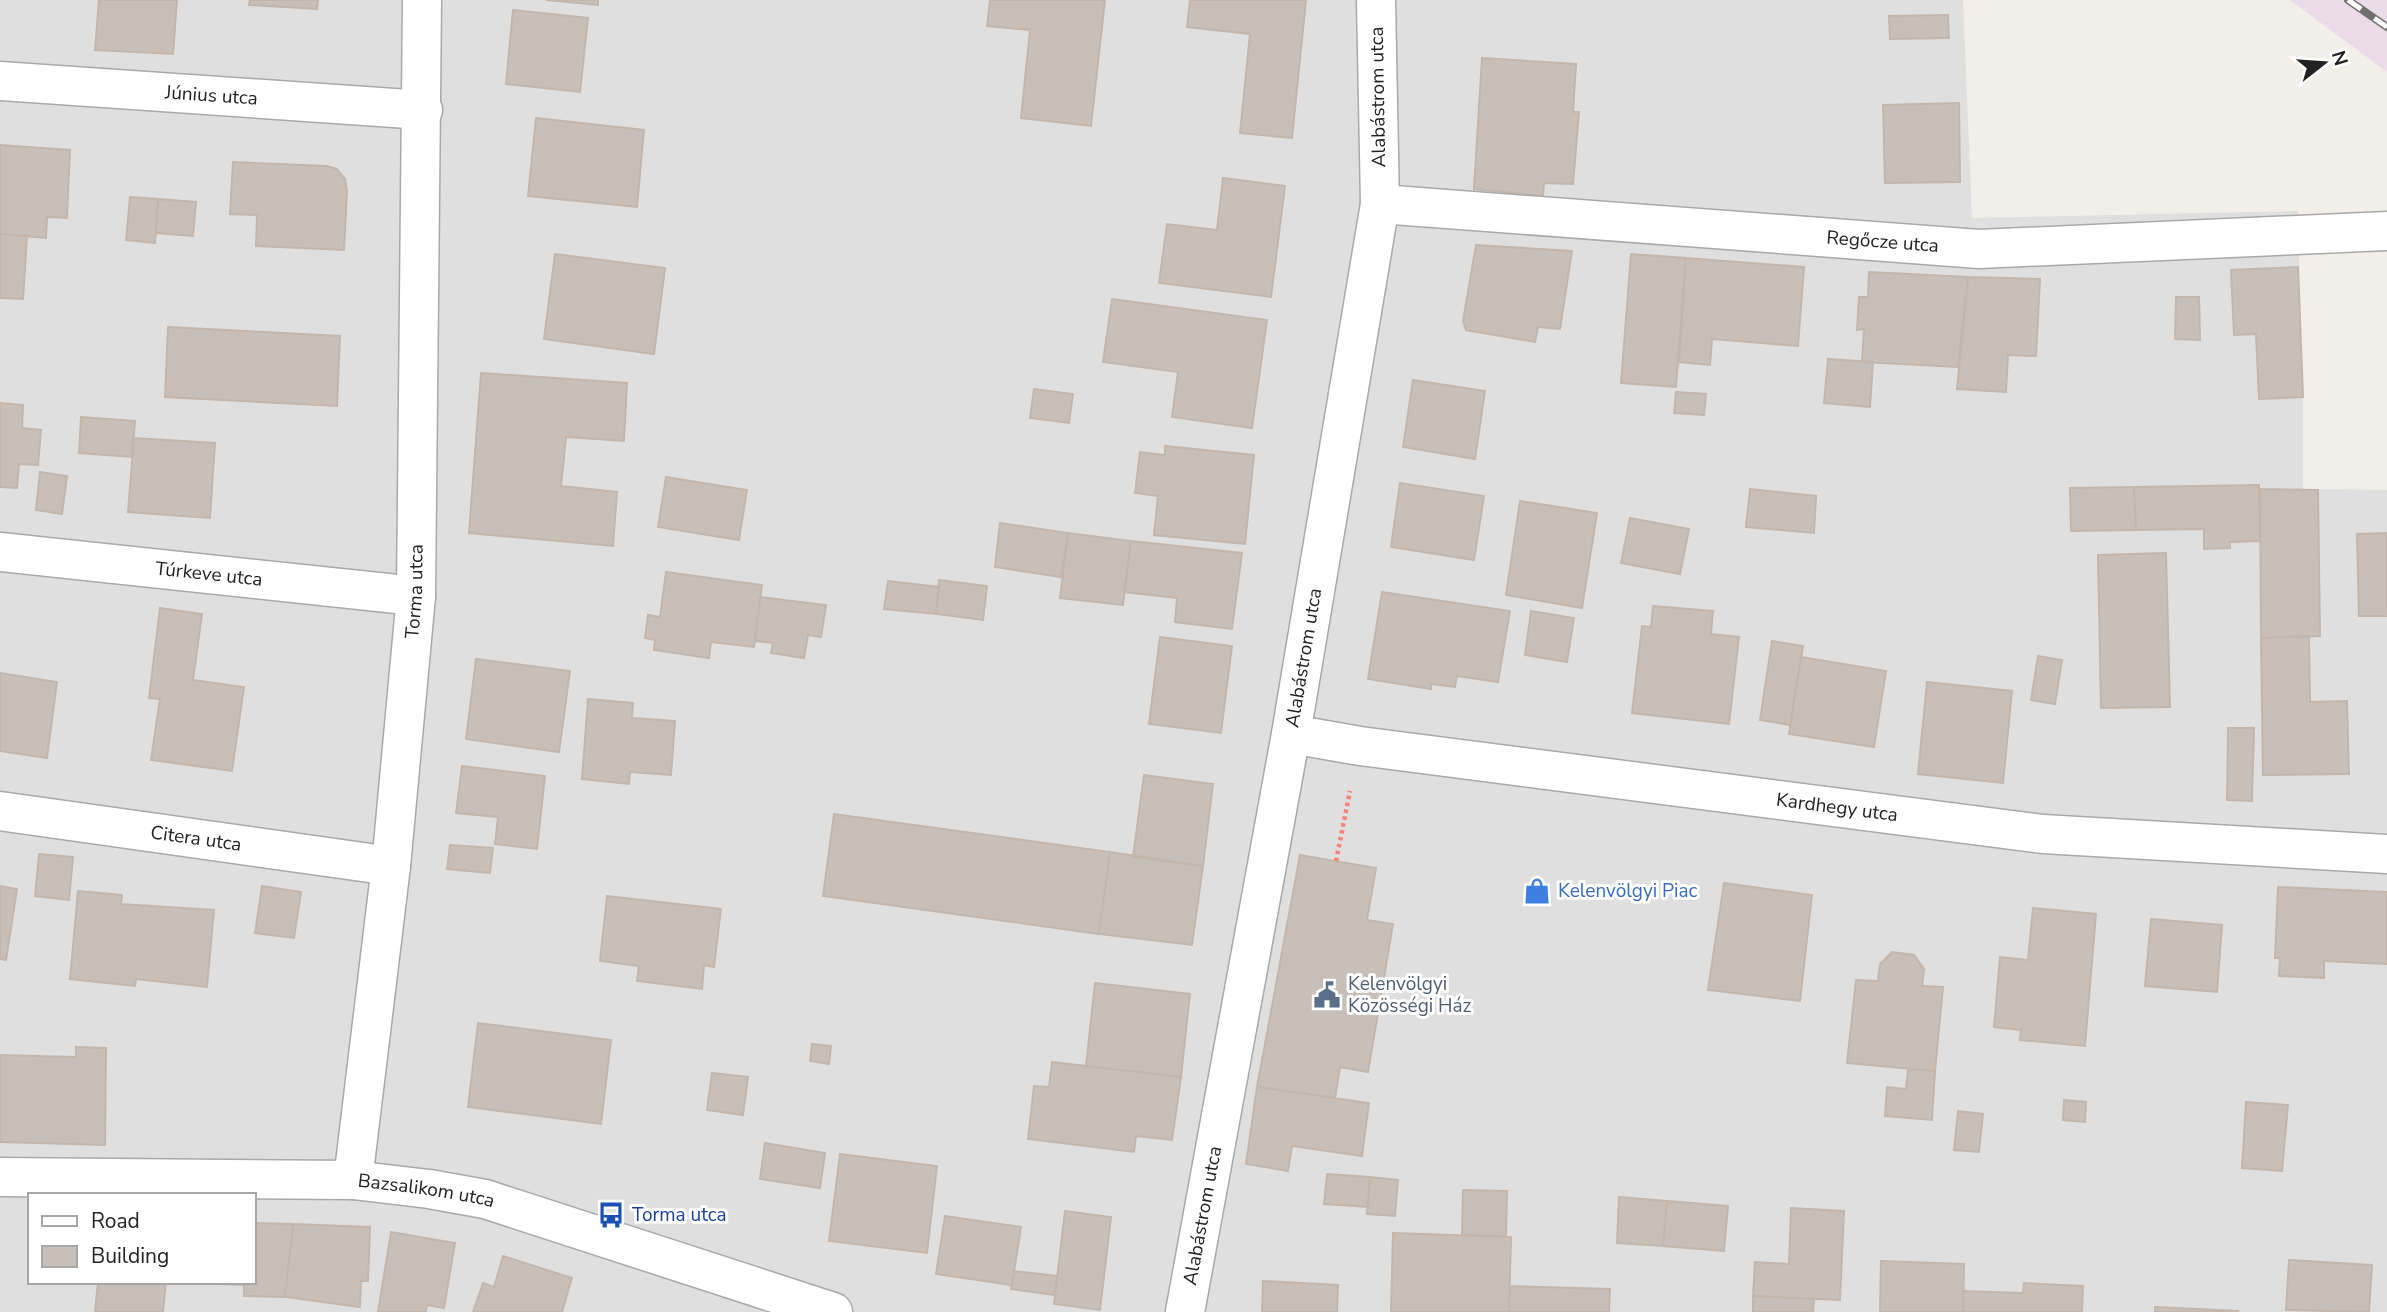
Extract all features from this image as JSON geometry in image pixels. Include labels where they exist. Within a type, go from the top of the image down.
[{"type":"street","name":"Torma utca","points":[[354,1180],[391,866],[416,596],[423,110],[422,0]]},
{"type":"street","name":"Alabástrom utca","points":[[1185,1312],[1291,734],[1380,204],[1376,0]]},
{"type":"street","name":"Június utca","points":[[0,81],[423,110]]},
{"type":"street","name":"Regőcze utca","points":[[1380,204],[1979,249],[2387,231]]},
{"type":"street","name":"Túrkeve utca","points":[[0,552],[416,596]]},
{"type":"street","name":"Kardhegy utca","points":[[1291,734],[1360,746],[2043,834],[2387,854]]},
{"type":"street","name":"Citera utca","points":[[0,811],[391,866]]},
{"type":"street","name":"Bazsalikom utca","points":[[0,1177],[354,1180],[429,1189],[485,1199],[833,1312]]},
{"type":"path","points":[[1336,861],[1360,746]]},
{"type":"shaded area","points":[[0,0],[1963,0],[1972,218],[2298,211],[2303,489],[2387,490],[2387,1312],[0,1312]]},
{"type":"shaded area","points":[[2290,0],[2387,0],[2387,72]]},
{"type":"building","points":[[99,0],[177,0],[173,54],[95,50]]},
{"type":"building","points":[[250,0],[318,0],[317,9],[249,5]]},
{"type":"building","points":[[546,0],[598,0],[598,5]]},
{"type":"building","points":[[990,0],[1105,0],[1091,126],[1021,118],[1030,30],[987,26]]},
{"type":"building","points":[[1190,0],[1306,0],[1292,138],[1240,133],[1250,34],[1187,27]]},
{"type":"building","points":[[513,10],[588,18],[580,92],[506,84]]},
{"type":"building","points":[[1948,15],[1949,38],[1890,39],[1889,16]]},
{"type":"building","points":[[1482,58],[1576,64],[1573,112],[1579,112],[1573,184],[1544,183],[1543,196],[1474,189]]},
{"type":"building","points":[[1959,103],[1960,182],[1885,183],[1883,105]]},
{"type":"building","points":[[536,118],[644,130],[637,207],[528,196]]},
{"type":"building","points":[[0,145],[70,150],[67,218],[47,217],[46,238],[0,234]]},
{"type":"building","points":[[233,162],[327,166],[337,169],[345,179],[347,191],[344,250],[256,246],[257,215],[230,214]]},
{"type":"building","points":[[1223,178],[1285,186],[1271,297],[1159,283],[1167,224],[1217,230]]},
{"type":"building","points":[[130,197],[158,199],[155,243],[126,240]]},
{"type":"building","points":[[158,199],[196,202],[193,236],[156,233]]},
{"type":"building","points":[[0,234],[27,236],[23,299],[0,298]]},
{"type":"building","points":[[1476,245],[1572,251],[1560,329],[1538,327],[1535,342],[1466,330],[1463,321]]},
{"type":"building","points":[[555,254],[665,268],[654,354],[544,339]]},
{"type":"building","points":[[1631,254],[1686,258],[1676,387],[1621,383]]},
{"type":"building","points":[[1686,258],[1804,267],[1798,346],[1712,339],[1710,365],[1679,362]]},
{"type":"building","points":[[2298,267],[2303,397],[2259,399],[2256,334],[2234,335],[2231,270]]},
{"type":"building","points":[[1869,272],[1968,277],[1958,367],[1862,362],[1864,329],[1857,330],[1859,297],[1868,297]]},
{"type":"building","points":[[1968,277],[2040,279],[2036,356],[2008,355],[2006,392],[1957,389]]},
{"type":"building","points":[[2176,297],[2199,297],[2200,340],[2175,339]]},
{"type":"building","points":[[1112,299],[1267,320],[1252,428],[1172,417],[1178,372],[1103,362]]},
{"type":"building","points":[[168,327],[340,336],[337,406],[165,397]]},
{"type":"building","points":[[1828,359],[1873,362],[1870,407],[1824,403]]},
{"type":"building","points":[[481,373],[627,383],[624,441],[566,437],[561,486],[617,492],[613,546],[469,533]]},
{"type":"building","points":[[1413,380],[1485,391],[1475,459],[1403,447]]},
{"type":"building","points":[[1034,389],[1073,394],[1069,423],[1030,418]]},
{"type":"building","points":[[1676,392],[1706,394],[1704,415],[1674,413]]},
{"type":"building","points":[[0,403],[23,405],[22,428],[41,430],[38,465],[19,464],[17,488],[0,487]]},
{"type":"building","points":[[81,417],[135,421],[132,457],[79,453]]},
{"type":"building","points":[[134,438],[215,443],[210,518],[128,512]]},
{"type":"building","points":[[1165,446],[1254,455],[1245,544],[1154,535],[1158,496],[1135,493],[1140,452],[1165,455]]},
{"type":"building","points":[[40,472],[67,476],[62,514],[36,510]]},
{"type":"building","points":[[666,477],[747,490],[739,540],[658,527]]},
{"type":"building","points":[[1400,483],[1484,496],[1474,560],[1391,547]]},
{"type":"building","points":[[2259,485],[2260,541],[2230,542],[2230,548],[2204,549],[2204,529],[2136,530],[2134,487]]},
{"type":"building","points":[[2134,487],[2136,530],[2071,531],[2070,488]]},
{"type":"building","points":[[1750,489],[1816,496],[1814,533],[1746,527]]},
{"type":"building","points":[[2260,489],[2318,490],[2320,636],[2261,638]]},
{"type":"building","points":[[1520,501],[1597,513],[1582,608],[1506,595]]},
{"type":"building","points":[[1630,518],[1689,529],[1680,574],[1621,563]]},
{"type":"building","points":[[1000,523],[1068,533],[1061,577],[995,567]]},
{"type":"building","points":[[1068,533],[1131,541],[1123,605],[1060,598]]},
{"type":"building","points":[[2387,533],[2387,616],[2359,616],[2357,534]]},
{"type":"building","points":[[1131,541],[1242,553],[1232,629],[1175,622],[1177,598],[1124,592]]},
{"type":"building","points":[[2166,553],[2170,707],[2101,708],[2098,555]]},
{"type":"building","points":[[666,572],[762,585],[754,647],[711,642],[709,658],[654,650],[655,640],[645,638],[648,615],[660,617]]},
{"type":"building","points":[[939,580],[987,586],[983,620],[936,614]]},
{"type":"building","points":[[888,581],[939,587],[936,614],[884,609]]},
{"type":"building","points":[[1382,592],[1510,611],[1498,682],[1457,676],[1455,687],[1431,684],[1431,689],[1368,679]]},
{"type":"building","points":[[760,597],[826,605],[821,637],[808,635],[804,658],[771,653],[773,643],[755,641]]},
{"type":"building","points":[[1653,606],[1713,611],[1711,634],[1739,637],[1729,724],[1632,713],[1642,626],[1651,627]]},
{"type":"building","points":[[160,608],[202,614],[193,680],[244,687],[232,771],[151,760],[160,699],[149,698]]},
{"type":"building","points":[[1531,611],[1574,618],[1567,662],[1525,655]]},
{"type":"building","points":[[2309,636],[2310,702],[2347,701],[2349,774],[2263,775],[2261,638]]},
{"type":"building","points":[[1160,637],[1232,646],[1221,733],[1149,724]]},
{"type":"building","points":[[1772,641],[1803,646],[1790,725],[1760,720]]},
{"type":"building","points":[[2038,656],[2062,660],[2055,704],[2031,700]]},
{"type":"building","points":[[1801,657],[1886,671],[1874,747],[1789,734]]},
{"type":"building","points":[[476,659],[570,671],[559,752],[466,739]]},
{"type":"building","points":[[0,673],[57,682],[47,758],[0,751]]},
{"type":"building","points":[[1927,682],[2012,691],[2003,783],[1918,774]]},
{"type":"building","points":[[588,699],[633,703],[632,718],[675,721],[671,775],[630,772],[629,784],[582,779]]},
{"type":"building","points":[[2228,728],[2254,728],[2252,801],[2227,800]]},
{"type":"building","points":[[462,766],[545,776],[537,849],[495,844],[498,817],[456,813]]},
{"type":"building","points":[[1144,775],[1213,784],[1203,866],[1133,857]]},
{"type":"building","points":[[834,814],[1110,852],[1099,934],[823,896]]},
{"type":"building","points":[[450,845],[493,848],[490,873],[447,869]]},
{"type":"building","points":[[1110,852],[1203,866],[1192,945],[1099,934]]},
{"type":"building","points":[[39,854],[73,857],[69,900],[35,896]]},
{"type":"building","name":"Kelenvölgyi Közösségi Ház","points":[[1300,855],[1376,868],[1367,920],[1393,924],[1368,1072],[1340,1067],[1335,1098],[1257,1087]]},
{"type":"building","points":[[1724,883],[1812,895],[1800,1001],[1708,990]]},
{"type":"building","points":[[0,886],[17,889],[6,960],[0,959]]},
{"type":"building","points":[[262,886],[301,892],[294,938],[255,933]]},
{"type":"building","points":[[2278,887],[2387,892],[2387,964],[2324,961],[2324,978],[2279,976],[2280,958],[2275,958]]},
{"type":"building","points":[[78,891],[122,895],[121,904],[214,910],[207,987],[136,979],[135,986],[70,979]]},
{"type":"building","points":[[607,896],[721,909],[714,967],[704,965],[702,989],[637,981],[639,966],[600,961]]},
{"type":"building","points":[[2033,908],[2096,914],[2085,1046],[2020,1040],[2021,1030],[1994,1027],[2000,957],[2028,960]]},
{"type":"building","points":[[2151,919],[2222,925],[2217,992],[2145,986]]},
{"type":"building","points":[[1892,952],[1914,955],[1924,969],[1922,986],[1943,987],[1935,1071],[1847,1063],[1856,980],[1878,981],[1880,964]]},
{"type":"building","points":[[1095,983],[1190,994],[1181,1077],[1086,1066]]},
{"type":"building","points":[[478,1023],[611,1040],[601,1124],[468,1107]]},
{"type":"building","points":[[812,1044],[831,1046],[829,1064],[810,1061]]},
{"type":"building","points":[[76,1047],[106,1048],[105,1145],[0,1142],[0,1055],[76,1057]]},
{"type":"building","points":[[1052,1062],[1181,1077],[1172,1140],[1136,1136],[1134,1152],[1028,1139],[1034,1086],[1049,1087]]},
{"type":"building","points":[[1908,1069],[1935,1071],[1932,1120],[1885,1116],[1887,1087],[1906,1089]]},
{"type":"building","points":[[712,1073],[748,1077],[743,1115],[707,1110]]},
{"type":"building","points":[[1257,1087],[1369,1103],[1362,1156],[1292,1146],[1288,1171],[1246,1164]]},
{"type":"building","points":[[2064,1100],[2086,1102],[2085,1122],[2063,1120]]},
{"type":"building","points":[[2246,1102],[2288,1105],[2282,1171],[2242,1168]]},
{"type":"building","points":[[1958,1111],[1983,1114],[1979,1152],[1954,1150]]},
{"type":"building","points":[[765,1143],[825,1153],[820,1188],[760,1179]]},
{"type":"building","points":[[840,1154],[937,1166],[927,1253],[829,1241]]},
{"type":"building","points":[[1327,1174],[1370,1177],[1368,1207],[1324,1204]]},
{"type":"building","points":[[1370,1177],[1398,1180],[1395,1216],[1367,1214]]},
{"type":"building","points":[[1463,1190],[1507,1191],[1506,1236],[1462,1235]]},
{"type":"building","points":[[1619,1197],[1667,1201],[1663,1246],[1617,1243]]},
{"type":"building","points":[[1667,1201],[1728,1206],[1724,1251],[1663,1246]]},
{"type":"building","points":[[1791,1208],[1844,1211],[1840,1300],[1753,1296],[1755,1262],[1789,1264]]},
{"type":"building","points":[[1065,1211],[1111,1217],[1100,1310],[1054,1304]]},
{"type":"building","points":[[945,1216],[1021,1227],[1012,1285],[936,1274]]},
{"type":"building","points":[[256,1223],[293,1224],[285,1297],[244,1296],[244,1285],[221,1284],[256,1284]]},
{"type":"building","points":[[293,1224],[370,1227],[368,1281],[361,1281],[360,1307],[285,1297]]},
{"type":"building","points":[[391,1232],[455,1243],[444,1308],[427,1305],[426,1312],[378,1312]]},
{"type":"building","points":[[1393,1233],[1511,1237],[1509,1312],[1391,1312]]},
{"type":"building","points":[[503,1256],[572,1278],[562,1312],[473,1312],[483,1283],[494,1287]]},
{"type":"building","points":[[2289,1260],[2372,1265],[2369,1312],[2286,1310]]},
{"type":"building","points":[[1881,1261],[1964,1264],[1963,1312],[1880,1312]]},
{"type":"building","points":[[1014,1271],[1057,1276],[1055,1295],[1011,1289]]},
{"type":"building","points":[[1263,1281],[1338,1285],[1337,1312],[1262,1312]]},
{"type":"building","points":[[2024,1283],[2083,1286],[2082,1312],[1963,1312],[1963,1291],[2023,1293]]},
{"type":"building","points":[[98,1284],[166,1284],[163,1312],[95,1312]]},
{"type":"building","points":[[1510,1286],[1610,1289],[1609,1312],[1509,1312]]},
{"type":"building","points":[[1753,1296],[1814,1299],[1813,1312],[1753,1312]]},
{"type":"building","points":[[2155,1307],[2238,1311],[2155,1312]]},
{"type":"railway","points":[[2348,0],[2387,27]]},
{"type":"place","name":"Kelenvölgyi Piac","points":[[1537,891]]},
{"type":"place","name":"Kelenvölgyi Közösségi Ház","points":[[1327,995]]},
{"type":"place","name":"Torma utca","points":[[611,1215]]}]
